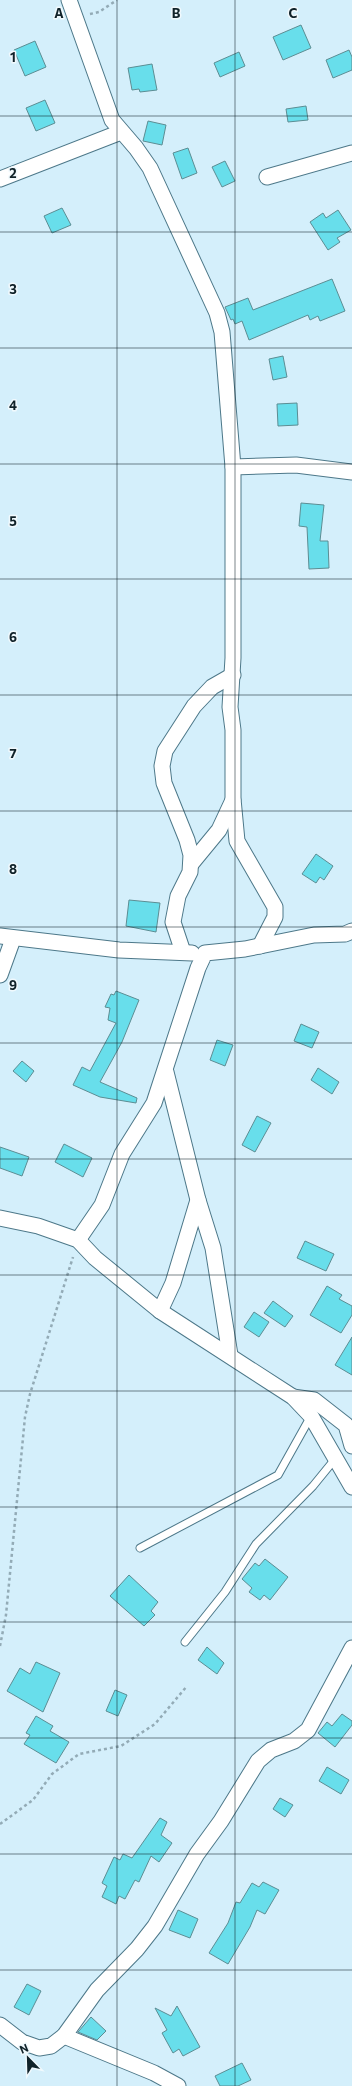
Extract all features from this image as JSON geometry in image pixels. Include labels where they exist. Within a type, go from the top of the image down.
[{"type":"street","points":[[69,0],[106,108],[112,120],[136,148],[150,168],[217,313],[222,332],[234,467],[233,675],[230,707],[233,730],[233,799],[238,846],[275,907],[275,918],[260,946]]},
{"type":"street","points":[[0,179],[121,132]]},
{"type":"street","points":[[267,178],[352,153]]},
{"type":"street","points":[[234,467],[296,465],[352,472]]},
{"type":"street","points":[[183,952],[173,922],[178,896],[190,872],[191,864],[187,840],[164,782],[162,766],[165,751],[194,706],[212,687],[233,675]]},
{"type":"street","points":[[191,864],[219,830],[233,799]]},
{"type":"street","points":[[0,974],[6,938],[119,950],[205,953],[260,946],[314,935],[345,934],[352,931]]},
{"type":"street","points":[[78,1240],[102,1205],[115,1168],[122,1154],[152,1108],[166,1072],[198,968],[205,953]]},
{"type":"street","points":[[166,1072],[198,1200],[214,1248],[230,1355]]},
{"type":"street","points":[[160,1311],[173,1283],[198,1200]]},
{"type":"street","points":[[0,1218],[38,1226],[78,1240],[95,1258],[160,1311],[293,1397],[311,1416],[352,1488]]},
{"type":"street","points":[[293,1397],[314,1400],[349,1422],[352,1446]]},
{"type":"street","points":[[0,2025],[22,2042],[38,2048],[51,2046],[64,2036],[97,1990],[137,1949],[155,1926],[197,1854],[222,1821],[258,1761],[271,1750],[294,1741],[308,1730],[352,1648]]},
{"type":"street","points":[[64,2036],[154,2074],[178,2086]]},
{"type":"lane","points":[[140,1548],[278,1475],[311,1416]]},
{"type":"lane","points":[[185,1642],[225,1592],[256,1544],[313,1486],[335,1459]]},
{"type":"path","points":[[74,18],[99,12],[117,0]]},
{"type":"path","points":[[0,1646],[6,1615],[25,1417],[30,1394],[78,1240]]},
{"type":"path","points":[[0,1824],[33,1800],[52,1774],[78,1754],[121,1746],[155,1724],[187,1686]]},
{"type":"building","points":[[301,25],[311,48],[283,60],[273,37]]},
{"type":"building","points":[[35,41],[46,67],[25,76],[14,50]]},
{"type":"building","points":[[349,50],[352,57],[352,70],[333,78],[326,60]]},
{"type":"building","points":[[239,52],[245,66],[220,77],[214,63]]},
{"type":"building","points":[[152,64],[157,90],[140,92],[139,89],[132,90],[128,68]]},
{"type":"building","points":[[45,100],[55,123],[36,131],[26,108]]},
{"type":"building","points":[[306,106],[308,120],[288,122],[286,109]]},
{"type":"building","points":[[148,121],[166,125],[162,145],[143,141]]},
{"type":"building","points":[[188,148],[197,173],[182,179],[173,153]]},
{"type":"building","points":[[225,161],[235,181],[222,187],[212,167]]},
{"type":"building","points":[[62,208],[71,225],[52,233],[44,216]]},
{"type":"building","points":[[338,210],[351,230],[337,238],[340,242],[328,250],[310,222],[323,213],[326,218]]},
{"type":"building","points":[[332,279],[345,311],[320,321],[318,316],[310,320],[308,315],[249,340],[242,321],[235,324],[233,319],[231,320],[225,307],[248,298],[253,310]]},
{"type":"building","points":[[283,356],[287,377],[273,380],[269,359]]},
{"type":"building","points":[[297,403],[298,425],[278,426],[277,404]]},
{"type":"building","points":[[301,503],[324,505],[320,541],[328,541],[329,568],[309,569],[307,527],[299,526]]},
{"type":"building","points":[[316,854],[333,866],[324,880],[320,877],[316,883],[302,874]]},
{"type":"building","points":[[129,900],[160,903],[156,932],[126,926]]},
{"type":"building","points":[[116,991],[139,1000],[122,1042],[100,1082],[137,1098],[136,1103],[100,1097],[73,1085],[82,1067],[90,1071],[116,1023],[108,1020],[110,1008],[105,1007],[111,994],[114,995]]},
{"type":"building","points":[[301,1024],[319,1032],[312,1048],[294,1041]]},
{"type":"building","points":[[217,1040],[233,1045],[225,1066],[210,1060]]},
{"type":"building","points":[[22,1061],[34,1071],[26,1082],[13,1071]]},
{"type":"building","points":[[318,1068],[339,1082],[332,1094],[311,1080]]},
{"type":"building","points":[[257,1116],[271,1123],[255,1152],[242,1145]]},
{"type":"building","points":[[64,1144],[92,1158],[83,1177],[55,1162]]},
{"type":"building","points":[[0,1147],[29,1157],[22,1176],[0,1168]]},
{"type":"building","points":[[305,1241],[334,1254],[326,1271],[297,1258]]},
{"type":"building","points":[[327,1286],[342,1295],[339,1299],[352,1306],[352,1315],[341,1333],[310,1315]]},
{"type":"building","points":[[273,1301],[293,1316],[285,1327],[264,1313]]},
{"type":"building","points":[[254,1312],[269,1322],[259,1337],[244,1327]]},
{"type":"building","points":[[352,1337],[352,1375],[335,1365]]},
{"type":"building","points":[[265,1559],[288,1577],[270,1600],[264,1595],[260,1600],[249,1592],[252,1588],[242,1579],[255,1563],[259,1566]]},
{"type":"building","points":[[129,1575],[158,1602],[151,1611],[155,1615],[144,1626],[110,1596]]},
{"type":"building","points":[[207,1647],[224,1663],[217,1674],[198,1660]]},
{"type":"building","points":[[36,1662],[60,1673],[43,1712],[7,1691],[20,1668],[30,1674]]},
{"type":"building","points":[[115,1690],[127,1695],[118,1716],[106,1711]]},
{"type":"building","points":[[342,1714],[352,1721],[352,1725],[335,1747],[318,1733],[327,1722],[332,1726]]},
{"type":"building","points":[[36,1716],[53,1726],[50,1731],[69,1742],[56,1763],[24,1744],[30,1735],[26,1733]]},
{"type":"building","points":[[327,1767],[349,1780],[341,1794],[319,1781]]},
{"type":"building","points":[[280,1798],[293,1805],[285,1817],[273,1809]]},
{"type":"building","points":[[160,1818],[167,1822],[161,1835],[172,1843],[159,1862],[151,1856],[139,1882],[135,1880],[125,1899],[119,1896],[116,1904],[102,1897],[107,1886],[102,1883],[114,1857],[120,1860],[123,1854],[132,1858]]},
{"type":"building","points":[[263,1882],[279,1890],[265,1914],[257,1910],[250,1927],[228,1964],[209,1953],[228,1923],[236,1902],[240,1903],[252,1883],[259,1887]]},
{"type":"building","points":[[178,1910],[198,1919],[190,1938],[169,1930]]},
{"type":"building","points":[[27,1984],[41,1991],[29,2015],[14,2007]]},
{"type":"building","points":[[177,2006],[200,2047],[183,2056],[179,2049],[173,2053],[162,2033],[167,2030],[155,2008],[171,2016]]},
{"type":"building","points":[[91,2017],[106,2031],[97,2040],[78,2032]]},
{"type":"building","points":[[242,2063],[251,2080],[238,2086],[220,2086],[215,2076]]}]
